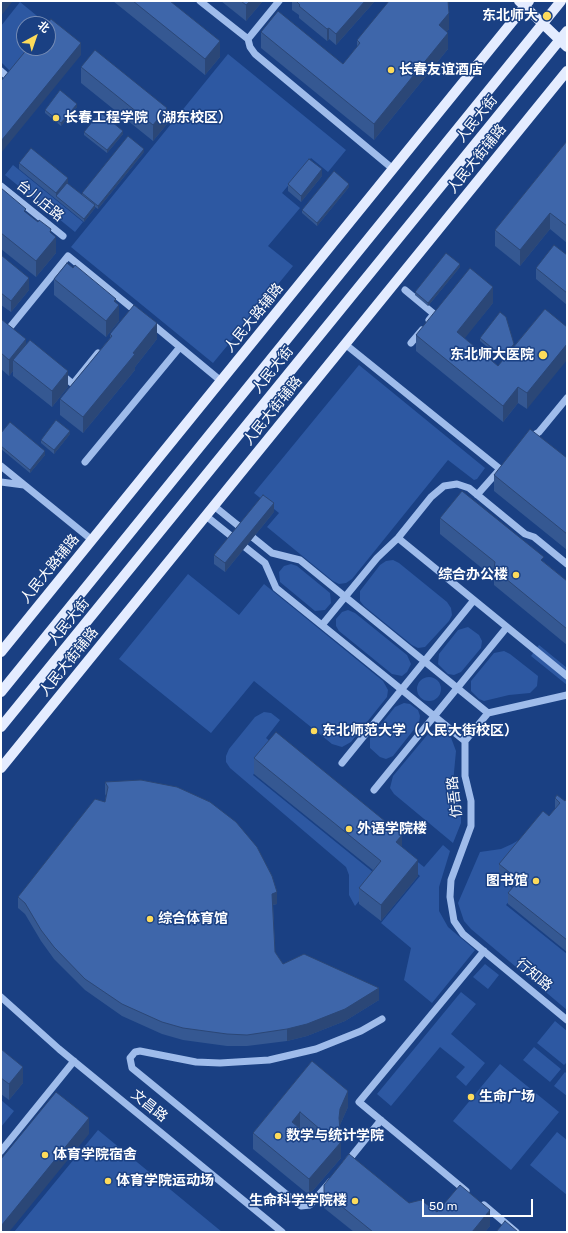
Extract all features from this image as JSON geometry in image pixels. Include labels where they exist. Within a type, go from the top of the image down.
[{"type":"main road","points":[[561,1],[567,6]]},
{"type":"main road","name":"人民大街","points":[[1,692],[561,1]]},
{"type":"main road","points":[[524,3],[542,24],[563,43]]},
{"type":"main road","name":"人民大路辅路","points":[[1,652],[393,169],[524,3]]},
{"type":"main road","name":"人民大街","points":[[1,727],[563,43],[567,31]]},
{"type":"main road","name":"人民大街辅路","points":[[1,768],[567,71]]},
{"type":"street","points":[[200,1],[248,39],[250,47],[255,54],[393,169]]},
{"type":"street","points":[[248,39],[279,1]]},
{"type":"street","points":[[1,71],[12,80]]},
{"type":"street","name":"台儿庄路","points":[[1,186],[63,236]]},
{"type":"street","points":[[1,325],[10,333],[68,256],[221,381]]},
{"type":"street","points":[[405,290],[434,314],[411,343]]},
{"type":"street","points":[[129,316],[134,310]]},
{"type":"street","points":[[345,344],[500,468]]},
{"type":"street","points":[[55,369],[73,384],[103,347]]},
{"type":"street","points":[[85,462],[180,347]]},
{"type":"street","points":[[521,446],[526,440],[539,432],[567,398]]},
{"type":"street","points":[[477,495],[500,468],[507,464]]},
{"type":"street","points":[[1,466],[92,540]]},
{"type":"street","points":[[1,482],[24,485]]},
{"type":"street","points":[[322,625],[377,558],[398,538],[431,497],[444,486],[457,484],[464,485],[525,534],[534,537],[567,564]]},
{"type":"street","points":[[214,506],[272,553],[300,560],[488,713]]},
{"type":"street","points":[[206,516],[265,563],[276,588],[465,741],[488,713],[567,695]]},
{"type":"street","points":[[398,538],[567,676]]},
{"type":"street","points":[[342,764],[474,600]]},
{"type":"street","points":[[374,790],[507,627]]},
{"type":"street","name":"仿吾路","points":[[465,741],[465,776],[471,802],[471,826],[452,880],[451,904],[454,921],[458,928],[484,951]]},
{"type":"street","points":[[484,951],[359,1102],[516,1232]]},
{"type":"street","name":"行知路","points":[[484,951],[567,1020]]},
{"type":"street","name":"文昌路","points":[[1,997],[74,1061],[282,1232]]},
{"type":"street","points":[[381,1120],[312,1203],[306,1206],[301,1206],[132,1068],[130,1058],[135,1052],[140,1051],[196,1062],[220,1063],[269,1060],[293,1056],[328,1045],[361,1031],[382,1019]]},
{"type":"street","points":[[1,1151],[74,1061]]},
{"type":"shaded area","points":[[20,2],[37,16],[16,16],[16,56],[28,56],[13,74],[1,62],[1,26]]},
{"type":"shaded area","points":[[228,54],[346,150],[328,172],[311,158],[282,193],[300,208],[268,246],[293,266],[213,363],[71,247]]},
{"type":"shaded area","points":[[13,165],[83,222],[75,232],[5,175]]},
{"type":"shaded area","points":[[359,365],[485,468],[477,479],[474,480],[448,460],[352,579],[346,583],[339,584],[333,581],[267,527],[279,513],[254,493]]},
{"type":"shaded area","points":[[393,560],[399,563],[447,602],[451,608],[452,615],[449,621],[425,647],[418,648],[412,645],[364,606],[360,601],[360,591],[380,565],[386,561]]},
{"type":"shaded area","points":[[291,564],[297,566],[330,593],[331,603],[325,610],[315,611],[280,582],[279,572],[284,566]]},
{"type":"shaded area","points":[[188,574],[239,615],[264,584],[383,681],[388,690],[387,697],[351,742],[342,747],[332,744],[254,681],[211,733],[119,659]]},
{"type":"shaded area","points":[[348,610],[355,613],[407,655],[411,664],[407,672],[402,676],[392,674],[339,631],[336,626],[336,619],[342,612]]},
{"type":"shaded area","points":[[468,627],[479,635],[482,641],[481,648],[461,672],[454,675],[448,674],[438,664],[439,654],[458,630]]},
{"type":"shaded area","points":[[539,645],[567,668],[567,685],[531,656]]},
{"type":"shaded area","points":[[504,651],[538,676],[537,686],[530,693],[509,695],[484,701],[479,699],[471,691],[471,681],[494,653]]},
{"type":"shaded area","points":[[429,677],[434,678],[440,684],[440,694],[434,700],[429,701],[424,700],[418,694],[417,689],[418,684],[424,678]]},
{"type":"shaded area","points":[[404,703],[410,704],[418,710],[420,716],[419,723],[393,756],[386,759],[380,757],[370,748],[370,738],[395,707]]},
{"type":"shaded area","points":[[264,712],[271,713],[280,720],[266,738],[275,746],[253,775],[379,877],[355,906],[349,895],[349,875],[346,867],[230,768],[226,762],[226,756],[229,749],[255,717]]},
{"type":"shaded area","points":[[436,729],[443,730],[450,735],[456,751],[453,783],[461,823],[453,843],[394,794],[390,788],[393,776],[428,734]]},
{"type":"shaded area","points":[[534,831],[497,876],[517,892],[506,905],[567,954],[567,1010],[471,929],[464,921],[458,903],[480,852],[501,849]]},
{"type":"shaded area","points":[[443,845],[450,851],[439,887],[439,911],[448,927],[475,950],[432,1003],[404,980],[411,948],[381,923],[420,876],[398,858],[404,851],[424,867]]},
{"type":"shaded area","points":[[485,964],[499,975],[488,989],[473,977]]},
{"type":"shaded area","points":[[461,992],[476,1004],[451,1034],[485,1063],[466,1086],[456,1077],[465,1067],[440,1047],[391,1106],[377,1094]]},
{"type":"shaded area","points":[[555,1021],[567,1031],[567,1062],[564,1065],[537,1043]]},
{"type":"shaded area","points":[[534,1047],[561,1069],[550,1082],[523,1060]]},
{"type":"shaded area","points":[[500,1064],[559,1112],[511,1170],[453,1121]]},
{"type":"shaded area","points":[[565,1072],[567,1074],[567,1096],[554,1086]]},
{"type":"shaded area","points":[[1,1100],[14,1111],[1,1127]]},
{"type":"shaded area","name":"体育学院运动场","points":[[98,1130],[222,1232],[14,1232]]},
{"type":"shaded area","points":[[557,1132],[567,1140],[567,1195],[530,1165]]},
{"type":"building","points":[[133,1],[170,1],[220,41],[205,59]]},
{"type":"building","points":[[241,1],[250,1],[246,5]]},
{"type":"building","points":[[296,1],[365,1],[336,34],[329,28],[327,29],[299,6],[300,5]]},
{"type":"building","name":"长春友谊酒店","points":[[389,1],[448,1],[449,13],[439,25],[448,33],[374,124],[261,32],[278,11],[343,64],[360,43],[357,40]]},
{"type":"building","points":[[56,23],[81,43],[1,141],[1,81],[21,56],[56,56]]},
{"type":"building","points":[[95,50],[167,108],[153,125],[81,67]]},
{"type":"building","points":[[60,90],[77,104],[61,123],[45,110]]},
{"type":"building","points":[[100,112],[123,131],[107,150],[84,132]]},
{"type":"building","points":[[128,136],[144,149],[98,206],[82,193]]},
{"type":"building","points":[[567,141],[567,226],[550,213],[520,250],[495,230]]},
{"type":"building","points":[[31,148],[68,178],[56,193],[19,163]]},
{"type":"building","points":[[309,159],[322,169],[301,196],[288,184]]},
{"type":"building","points":[[334,171],[349,184],[317,223],[302,210]]},
{"type":"building","points":[[67,183],[95,205],[84,219],[56,196]]},
{"type":"building","points":[[1,188],[26,209],[24,211],[38,222],[39,220],[51,229],[50,232],[56,237],[36,261],[1,233]]},
{"type":"building","points":[[554,245],[567,255],[567,293],[536,268]]},
{"type":"building","points":[[446,253],[460,264],[428,303],[415,292]]},
{"type":"building","points":[[1,255],[29,278],[11,301],[1,293]]},
{"type":"building","points":[[67,263],[73,268],[75,265],[116,299],[114,301],[119,305],[106,321],[54,279]]},
{"type":"building","name":"东北师大医院","points":[[470,268],[493,287],[457,332],[498,366],[545,309],[567,327],[567,344],[527,393],[518,387],[503,406],[416,335]]},
{"type":"building","points":[[134,305],[157,323],[133,353],[135,354],[83,417],[60,399],[112,336],[110,334]]},
{"type":"building","points":[[500,312],[506,317],[514,344],[503,357],[480,338]]},
{"type":"building","points":[[1,319],[26,339],[9,360],[1,353]]},
{"type":"building","points":[[30,340],[68,371],[52,391],[13,360]]},
{"type":"building","points":[[56,420],[70,431],[54,450],[41,440]]},
{"type":"building","points":[[10,422],[45,451],[30,470],[1,446],[1,433]]},
{"type":"building","points":[[530,429],[567,458],[567,534],[494,475]]},
{"type":"building","name":"综合办公楼","points":[[462,491],[544,557],[541,560],[567,581],[567,629],[494,569],[495,562],[440,518]]},
{"type":"building","points":[[263,495],[274,503],[225,563],[214,555]]},
{"type":"building","name":"外语学院楼","points":[[276,732],[402,835],[396,842],[418,860],[381,905],[359,888],[381,861],[254,758]]},
{"type":"building","name":"综合体育馆","points":[[141,780],[177,787],[210,802],[236,822],[257,847],[272,876],[277,892],[272,894],[275,952],[283,964],[304,954],[379,988],[345,1009],[307,1024],[287,1029],[247,1035],[183,1028],[162,1022],[122,1004],[85,979],[54,947],[41,930],[25,903],[18,897],[95,799],[105,802],[108,787],[105,782]]},
{"type":"building","name":"图书馆","points":[[557,795],[565,801],[567,798],[567,940],[508,893],[519,880],[499,864],[543,811],[549,816],[560,803],[555,798]]},
{"type":"building","points":[[1,1049],[23,1067],[9,1084],[1,1078]]},
{"type":"building","name":"数学与统计学院","points":[[312,1061],[348,1091],[340,1109],[339,1118],[341,1142],[309,1179],[253,1133]],"holes":[[[300,1112],[321,1130],[313,1140],[292,1122]]]},
{"type":"building","name":"体育学院宿舍","points":[[56,1092],[89,1118],[1,1226],[1,1159]]},
{"type":"building","points":[[349,1154],[409,1203],[421,1200],[437,1212],[460,1185],[490,1210],[472,1232],[373,1232],[324,1192],[324,1185]]},
{"type":"building","points":[[505,1221],[518,1232],[496,1232]]},
{"type":"place","name":"东北师大","points":[[547,16]]},
{"type":"place","name":"长春友谊酒店","points":[[391,70]]},
{"type":"place","name":"长春工程学院（湖东校区）","points":[[56,118]]},
{"type":"place","name":"东北师大医院","points":[[543,355]]},
{"type":"place","name":"综合办公楼","points":[[516,575]]},
{"type":"place","name":"东北师范大学（人民大街校区）","points":[[314,731]]},
{"type":"place","name":"外语学院楼","points":[[349,829]]},
{"type":"place","name":"图书馆","points":[[536,881]]},
{"type":"place","name":"综合体育馆","points":[[150,919]]},
{"type":"place","name":"生命广场","points":[[471,1097]]},
{"type":"place","name":"数学与统计学院","points":[[278,1136]]},
{"type":"place","name":"体育学院宿舍","points":[[45,1155]]},
{"type":"place","name":"体育学院运动场","points":[[108,1181]]},
{"type":"place","name":"生命科学学院楼","points":[[355,1201]]}]
